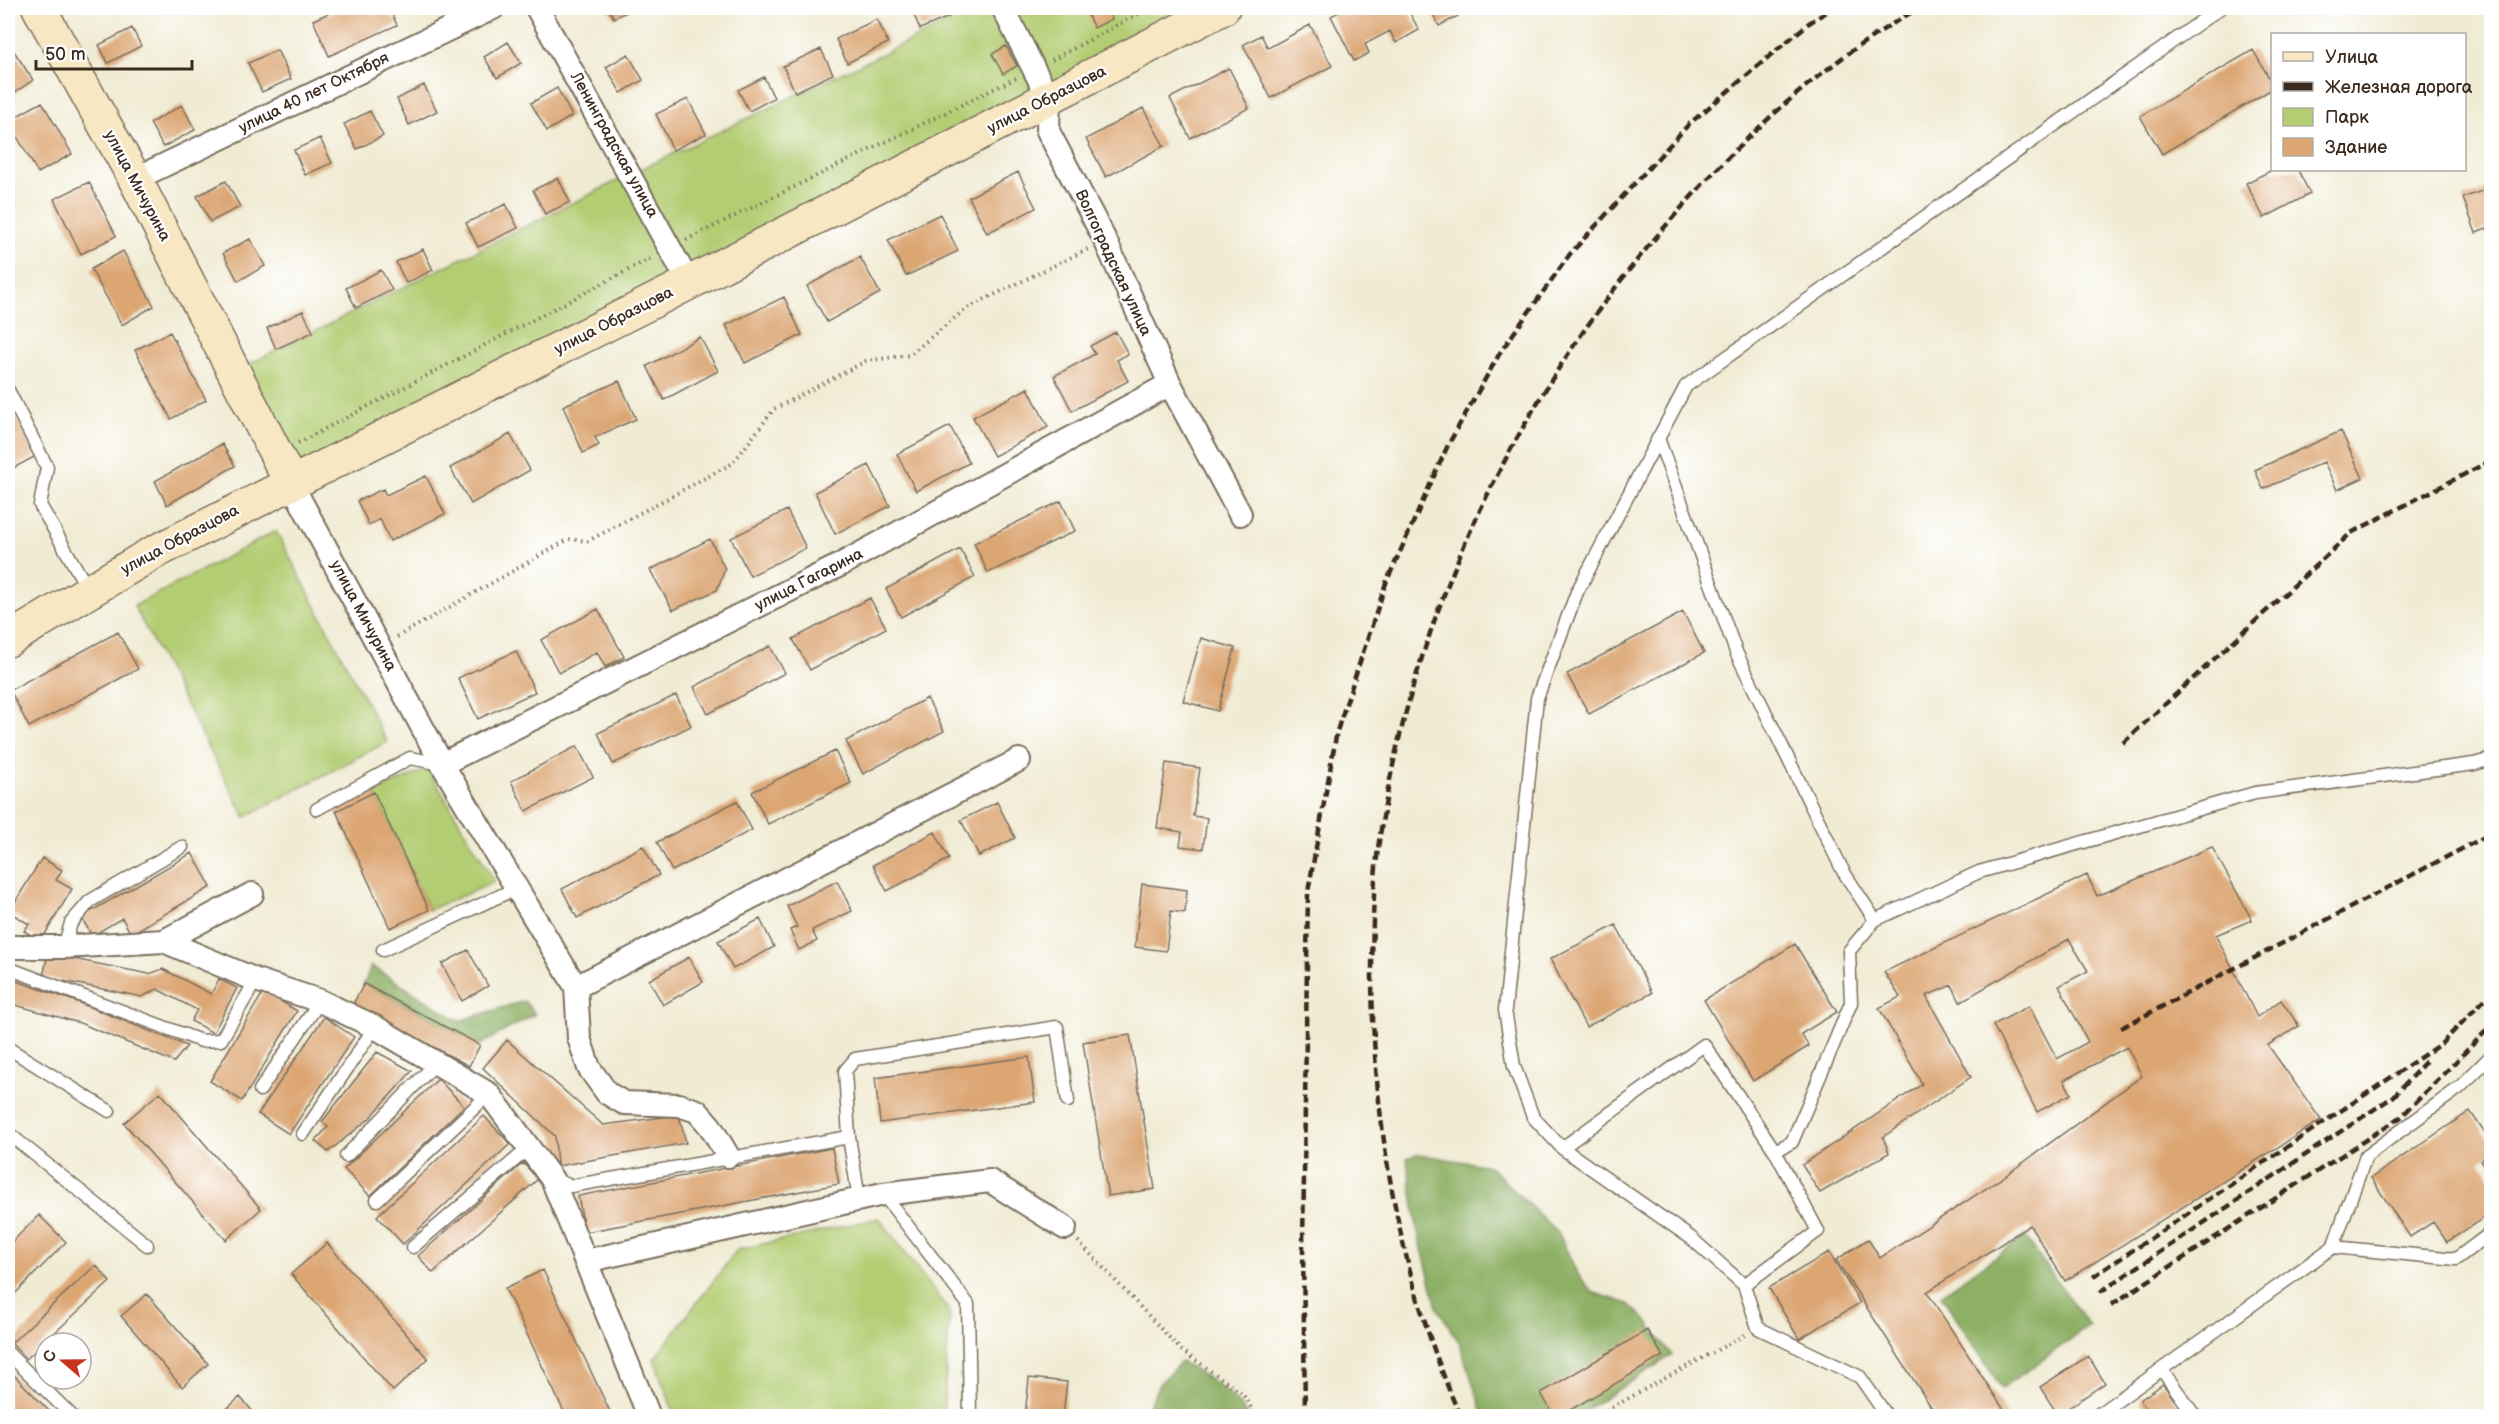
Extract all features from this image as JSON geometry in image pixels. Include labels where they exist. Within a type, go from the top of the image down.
[{"type":"street","name":"улица Мичурина","points":[[39,8],[135,179],[284,469],[442,764],[576,987],[579,1038],[589,1068],[607,1093],[624,1103],[680,1105],[696,1111],[710,1126],[728,1156]]},
{"type":"street","name":"улица 40 лет Октября","points":[[135,179],[493,8]]},
{"type":"street","name":"Ленинградская улица","points":[[537,8],[690,284]]},
{"type":"street","name":"Волгоградская улица","points":[[1003,8],[1049,99],[1048,131],[1105,240],[1170,384],[1240,514]]},
{"type":"street","name":"улица Образцова","points":[[8,640],[151,554],[284,469],[690,284],[1224,8]]},
{"type":"street","name":"улица Гагарина","points":[[442,764],[840,566],[1170,384]]},
{"type":"street","points":[[576,987],[1019,760]]},
{"type":"street","points":[[8,947],[64,947],[164,941],[252,894]]},
{"type":"street","points":[[164,941],[256,980],[320,1001],[375,1027],[489,1094],[552,1179],[649,1416]]},
{"type":"street","points":[[586,1262],[883,1194],[990,1181],[1065,1228]]},
{"type":"lane","points":[[1887,1416],[1860,1377],[1758,1328],[1744,1285],[1691,1238],[1562,1148],[1533,1117],[1514,1066],[1505,1011],[1537,698],[1577,592],[1686,386],[2220,8]]},
{"type":"lane","points":[[8,390],[47,467],[40,505],[89,591]]},
{"type":"lane","points":[[1658,438],[1736,652],[1843,871],[1875,920]]},
{"type":"lane","points":[[317,809],[410,758],[442,764]]},
{"type":"lane","points":[[1775,1151],[1792,1142],[1851,1003],[1849,951],[1875,920],[1978,872],[2255,794],[2474,764],[2492,759]]},
{"type":"lane","points":[[64,947],[71,923],[90,901],[182,847]]},
{"type":"lane","points":[[383,950],[516,888]]},
{"type":"lane","points":[[8,968],[201,1041],[221,1040],[256,980]]},
{"type":"lane","points":[[260,1090],[320,1001]]},
{"type":"lane","points":[[303,1134],[375,1027]]},
{"type":"lane","points":[[859,1199],[849,1137],[845,1071],[855,1059],[1058,1027],[1068,1101]]},
{"type":"lane","points":[[1562,1148],[1704,1045],[1775,1151],[1818,1231],[1744,1285]]},
{"type":"lane","points":[[8,1048],[109,1111]]},
{"type":"lane","points":[[2096,1416],[2333,1246],[2366,1156],[2459,1088],[2492,1055]]},
{"type":"lane","points":[[346,1156],[437,1062]]},
{"type":"lane","points":[[376,1200],[489,1094]]},
{"type":"lane","points":[[8,1133],[147,1245]]},
{"type":"lane","points":[[552,1179],[571,1186],[728,1156],[849,1137]]},
{"type":"lane","points":[[413,1247],[530,1147]]},
{"type":"lane","points":[[883,1194],[968,1304],[970,1416]]},
{"type":"lane","points":[[2333,1246],[2456,1259],[2492,1232]]},
{"type":"lane","points":[[8,1353],[72,1416]]},
{"type":"lane","points":[[2163,1370],[2194,1416]]},
{"type":"path","points":[[284,469],[671,248],[1034,69],[1149,8]]},
{"type":"path","points":[[379,647],[569,539],[588,541],[733,463],[774,409],[866,361],[909,355],[967,308],[1105,240]]},
{"type":"path","points":[[1065,1228],[1181,1350],[1242,1393],[1256,1416]]},
{"type":"path","points":[[1596,1416],[1758,1328]]},
{"type":"green space","points":[[978,8],[1223,8],[291,483],[233,372],[631,174]]},
{"type":"green space","points":[[276,531],[387,742],[245,817],[134,606]]},
{"type":"green space","points":[[428,769],[495,882],[429,910],[374,792]]},
{"type":"green space","points":[[371,966],[459,1021],[524,1001],[535,1014],[480,1045],[364,984]]},
{"type":"green space","points":[[1417,1154],[1489,1166],[1559,1234],[1577,1273],[1592,1292],[1628,1304],[1646,1320],[1672,1355],[1577,1416],[1484,1416],[1459,1342],[1437,1307],[1418,1233],[1407,1159]]},
{"type":"green space","points":[[879,1218],[950,1312],[943,1416],[675,1416],[654,1359],[737,1250]]},
{"type":"green space","points":[[2025,1236],[2089,1326],[2002,1389],[1941,1295]]},
{"type":"green space","points":[[1181,1362],[1218,1385],[1248,1416],[1144,1416],[1159,1384]]},
{"type":"building","points":[[341,8],[389,8],[397,25],[329,56],[313,20]]},
{"type":"building","points":[[608,8],[634,8],[614,18]]},
{"type":"building","points":[[911,8],[944,8],[949,17],[920,29]]},
{"type":"building","points":[[1084,8],[1106,8],[1112,19],[1094,28]]},
{"type":"building","points":[[1347,8],[1407,8],[1419,30],[1396,43],[1390,31],[1365,44],[1369,53],[1354,61],[1331,16]]},
{"type":"building","points":[[1430,8],[1454,8],[1458,16],[1439,26]]},
{"type":"building","points":[[877,19],[888,43],[847,63],[836,39]]},
{"type":"building","points":[[1310,25],[1332,66],[1271,98],[1243,45],[1261,35],[1268,48]]},
{"type":"building","points":[[132,28],[141,46],[108,63],[99,45]]},
{"type":"building","points":[[8,42],[33,80],[8,97]]},
{"type":"building","points":[[508,42],[521,63],[497,78],[484,57]]},
{"type":"building","points":[[1006,46],[1017,66],[1003,74],[992,54]]},
{"type":"building","points":[[821,49],[833,74],[795,92],[783,66]]},
{"type":"building","points":[[277,50],[291,79],[262,92],[248,63]]},
{"type":"building","points":[[2253,50],[2271,81],[2271,90],[2162,154],[2140,116]]},
{"type":"building","points":[[628,54],[643,80],[621,93],[606,67]]},
{"type":"building","points":[[1229,68],[1249,108],[1190,138],[1170,98]]},
{"type":"building","points":[[764,77],[774,98],[749,111],[738,90]]},
{"type":"building","points":[[424,85],[437,111],[409,125],[397,99]]},
{"type":"building","points":[[557,88],[572,116],[547,131],[531,103]]},
{"type":"building","points":[[688,99],[706,134],[673,150],[656,114]]},
{"type":"building","points":[[42,102],[72,154],[38,173],[8,121]]},
{"type":"building","points":[[182,105],[195,130],[163,147],[150,123]]},
{"type":"building","points":[[1143,108],[1164,146],[1106,177],[1086,139]]},
{"type":"building","points":[[370,111],[383,136],[357,149],[344,124]]},
{"type":"building","points":[[320,138],[332,163],[305,175],[294,150]]},
{"type":"building","points":[[2271,170],[2298,171],[2310,194],[2264,218],[2246,183]]},
{"type":"building","points":[[1018,172],[1036,208],[987,233],[969,197]]},
{"type":"building","points":[[558,178],[570,202],[545,214],[533,190]]},
{"type":"building","points":[[226,181],[240,207],[210,222],[197,196]]},
{"type":"building","points":[[89,182],[116,236],[81,254],[54,199]]},
{"type":"building","points":[[2492,187],[2492,227],[2476,233],[2463,198]]},
{"type":"building","points":[[506,204],[518,228],[478,247],[466,223]]},
{"type":"building","points":[[940,214],[958,251],[906,276],[888,240]]},
{"type":"building","points":[[250,239],[265,266],[238,281],[223,253]]},
{"type":"building","points":[[423,249],[433,270],[406,283],[396,262]]},
{"type":"building","points":[[123,251],[154,306],[122,325],[91,269]]},
{"type":"building","points":[[860,257],[880,293],[827,322],[807,286]]},
{"type":"building","points":[[381,270],[392,290],[356,308],[346,288]]},
{"type":"building","points":[[784,297],[802,335],[745,363],[726,325]]},
{"type":"building","points":[[303,311],[313,332],[276,349],[267,328]]},
{"type":"building","points":[[170,332],[206,400],[171,419],[135,350]]},
{"type":"building","points":[[1116,332],[1128,354],[1117,360],[1128,381],[1072,411],[1054,376],[1095,354],[1090,346]]},
{"type":"building","points":[[700,337],[718,371],[664,400],[647,366]]},
{"type":"building","points":[[619,381],[636,419],[595,437],[599,445],[583,453],[563,406]]},
{"type":"building","points":[[1028,388],[1048,427],[994,456],[973,417]]},
{"type":"building","points":[[8,400],[36,456],[8,471]]},
{"type":"building","points":[[950,426],[969,463],[916,491],[897,454]]},
{"type":"building","points":[[2341,431],[2363,478],[2337,490],[2324,462],[2263,489],[2255,470]]},
{"type":"building","points":[[510,434],[530,470],[471,504],[450,468]]},
{"type":"building","points":[[222,444],[235,466],[167,505],[155,481]]},
{"type":"building","points":[[869,465],[890,506],[835,534],[815,492]]},
{"type":"building","points":[[426,476],[445,514],[390,541],[380,519],[369,525],[357,501],[383,489],[386,495]]},
{"type":"building","points":[[1061,501],[1075,531],[988,573],[974,543]]},
{"type":"building","points":[[787,510],[806,548],[750,576],[731,538]]},
{"type":"building","points":[[710,539],[725,569],[717,590],[673,610],[650,570]]},
{"type":"building","points":[[960,549],[975,577],[901,617],[886,589]]},
{"type":"building","points":[[870,598],[886,628],[810,670],[793,639]]},
{"type":"building","points":[[598,609],[624,657],[605,667],[597,652],[559,673],[541,640]]},
{"type":"building","points":[[1683,612],[1704,653],[1589,714],[1567,674]]},
{"type":"building","points":[[118,632],[138,669],[29,727],[10,690]]},
{"type":"building","points":[[1201,638],[1235,648],[1218,711],[1183,701]]},
{"type":"building","points":[[770,646],[785,673],[708,714],[694,687]]},
{"type":"building","points":[[516,651],[535,692],[478,719],[458,678]]},
{"type":"building","points":[[676,695],[691,726],[613,764],[598,733]]},
{"type":"building","points":[[927,698],[944,731],[863,774],[846,741]]},
{"type":"building","points":[[577,746],[593,777],[526,811],[511,781]]},
{"type":"building","points":[[835,751],[851,783],[768,824],[752,792]]},
{"type":"building","points":[[1166,763],[1200,768],[1193,816],[1207,818],[1203,849],[1180,846],[1182,832],[1157,828]]},
{"type":"building","points":[[374,792],[429,910],[390,928],[336,811]]},
{"type":"building","points":[[737,801],[752,830],[672,871],[657,842]]},
{"type":"building","points":[[997,802],[1015,838],[979,856],[961,820]]},
{"type":"building","points":[[935,832],[949,859],[887,891],[873,865]]},
{"type":"building","points":[[643,846],[659,875],[577,918],[562,889]]},
{"type":"building","points":[[2212,847],[2252,920],[2216,935],[2257,1017],[2281,1000],[2299,1026],[2268,1045],[2321,1120],[2065,1281],[2030,1225],[1927,1292],[2008,1416],[1937,1416],[1836,1260],[1868,1239],[1880,1258],[2002,1178],[2142,1076],[2127,1047],[2064,1080],[2071,1094],[2037,1112],[1993,1025],[2029,1006],[2057,1059],[2088,1042],[2059,986],[2088,971],[2069,939],[1960,1002],[1952,985],[1926,996],[1971,1077],[1883,1137],[1889,1153],[1820,1193],[1802,1165],[1922,1084],[1879,1008],[1900,997],[1884,972],[2087,875],[2097,896]]},
{"type":"building","points":[[192,853],[211,887],[131,934],[122,918],[92,936],[81,917]]},
{"type":"building","points":[[42,858],[62,870],[56,880],[72,889],[41,941],[24,931],[29,924],[9,912]]},
{"type":"building","points":[[837,881],[852,911],[812,930],[817,941],[799,950],[790,930],[797,927],[787,906]]},
{"type":"building","points":[[1142,884],[1187,890],[1185,913],[1171,911],[1166,951],[1135,947]]},
{"type":"building","points":[[760,919],[774,947],[733,969],[718,941]]},
{"type":"building","points":[[1616,925],[1652,993],[1586,1027],[1550,959]]},
{"type":"building","points":[[1795,944],[1837,1012],[1801,1034],[1809,1046],[1753,1081],[1704,1000]]},
{"type":"building","points":[[468,950],[488,986],[462,1001],[442,964]]},
{"type":"building","points":[[48,954],[149,974],[163,969],[211,994],[219,979],[237,988],[213,1033],[191,1021],[197,1010],[157,989],[142,997],[43,977]]},
{"type":"building","points":[[689,957],[703,982],[663,1005],[649,980]]},
{"type":"building","points":[[8,978],[77,1002],[187,1046],[174,1062],[80,1023],[8,1003]]},
{"type":"building","points":[[364,984],[480,1045],[469,1066],[353,1004]]},
{"type":"building","points":[[264,991],[297,1011],[242,1101],[210,1081]]},
{"type":"building","points":[[324,1017],[354,1037],[289,1134],[258,1114]]},
{"type":"building","points":[[1130,1035],[1155,1189],[1108,1196],[1083,1042]]},
{"type":"building","points":[[507,1040],[603,1125],[679,1115],[686,1143],[557,1166],[555,1136],[483,1068]]},
{"type":"building","points":[[377,1052],[412,1071],[370,1118],[328,1152],[315,1141],[328,1127],[322,1122]]},
{"type":"building","points":[[1029,1057],[1035,1102],[880,1123],[875,1078]]},
{"type":"building","points":[[438,1079],[464,1106],[370,1196],[344,1169]]},
{"type":"building","points":[[160,1092],[261,1209],[226,1240],[124,1123]]},
{"type":"building","points":[[2470,1111],[2492,1144],[2492,1153],[2480,1161],[2492,1179],[2492,1212],[2447,1242],[2433,1222],[2410,1237],[2371,1178]]},
{"type":"building","points":[[484,1116],[510,1144],[403,1244],[377,1216]]},
{"type":"building","points":[[832,1148],[839,1184],[585,1232],[578,1196]]},
{"type":"building","points":[[523,1163],[538,1179],[433,1273],[418,1256]]},
{"type":"building","points":[[39,1215],[66,1242],[8,1301],[8,1246]]},
{"type":"building","points":[[327,1243],[428,1359],[393,1391],[291,1274]]},
{"type":"building","points":[[1829,1252],[1860,1303],[1799,1339],[1769,1288]]},
{"type":"building","points":[[96,1265],[110,1282],[57,1331],[33,1331],[33,1353],[26,1359],[11,1343]]},
{"type":"building","points":[[543,1270],[611,1414],[566,1416],[505,1288]]},
{"type":"building","points":[[147,1294],[208,1364],[182,1387],[121,1316]]},
{"type":"building","points":[[1647,1330],[1663,1356],[1560,1416],[1554,1416],[1541,1393]]},
{"type":"building","points":[[2088,1356],[2105,1383],[2058,1415],[2040,1387]]},
{"type":"building","points":[[8,1369],[54,1416],[8,1416]]},
{"type":"building","points":[[1029,1378],[1067,1382],[1063,1416],[1025,1416]]},
{"type":"building","points":[[2163,1384],[2186,1416],[2151,1416],[2140,1400]]},
{"type":"building","points":[[240,1397],[257,1416],[219,1416]]},
{"type":"railway","points":[[1305,1416],[1303,1245],[1308,892],[1337,731],[1386,583],[1448,445],[1501,351],[1570,254],[1689,124],[1809,23],[1833,8]]},
{"type":"railway","points":[[1460,1416],[1439,1363],[1405,1253],[1384,1140],[1373,1025],[1373,915],[1378,846],[1397,747],[1419,666],[1447,587],[1480,509],[1519,435],[1562,363],[1610,294],[1691,197],[1781,107],[1847,54],[1919,8]]},
{"type":"railway","points":[[2123,743],[2351,533],[2492,460]]},
{"type":"railway","points":[[2121,1028],[2492,833]]},
{"type":"railway","points":[[2093,1277],[2442,1043],[2492,992]]},
{"type":"railway","points":[[2111,1305],[2401,1117],[2492,1025]]},
{"type":"railway","points":[[2100,1292],[2394,1096],[2427,1060]]}]
